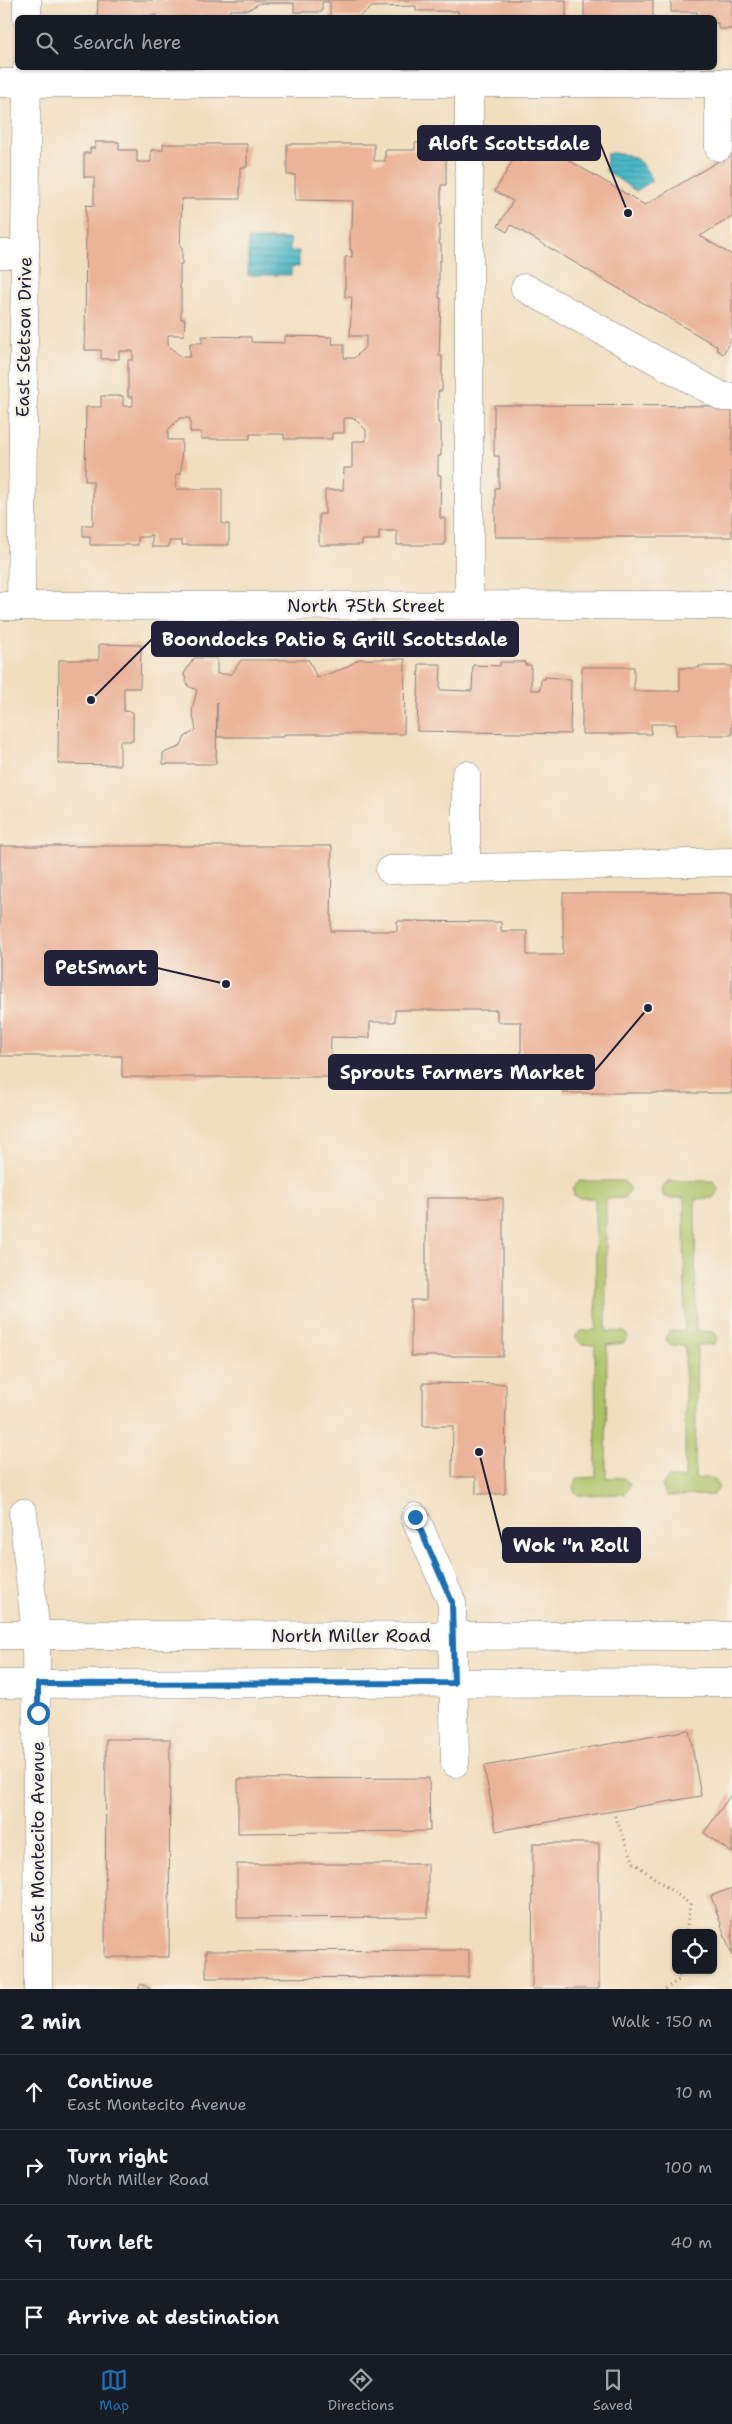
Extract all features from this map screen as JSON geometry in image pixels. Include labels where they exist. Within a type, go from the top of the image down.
[{"type":"street","points":[[27,0],[27,15]]},
{"type":"street","points":[[0,84],[27,76],[468,84],[725,84],[719,147]]},
{"type":"street","name":"East Stetson Drive","points":[[10,606],[12,254],[27,76]]},
{"type":"street","points":[[468,84],[470,605]]},
{"type":"street","points":[[525,288],[723,397],[732,397]]},
{"type":"street","name":"North 75th Street","points":[[10,606],[732,605]]},
{"type":"street","points":[[466,775],[466,868]]},
{"type":"street","points":[[390,870],[732,862]]},
{"type":"street","name":"East Montecito Avenue","points":[[23,1514],[36,1635],[38,1684],[38,1989]]},
{"type":"street","points":[[415,1517],[452,1602],[456,1763]]},
{"type":"street","name":"North Miller Road","points":[[0,1635],[732,1636]]},
{"type":"street","points":[[0,1684],[732,1682]]},
{"type":"path","points":[[615,1816],[634,1863],[690,1904],[687,1929]]},
{"type":"path","points":[[665,1989],[679,1980],[680,1974]]},
{"type":"green space","points":[[579,1181],[624,1181],[630,1189],[624,1198],[606,1199],[606,1331],[625,1332],[628,1337],[624,1343],[607,1345],[606,1478],[626,1480],[630,1485],[625,1494],[578,1495],[574,1491],[573,1486],[578,1478],[596,1477],[595,1345],[581,1344],[575,1337],[580,1331],[596,1330],[595,1198],[579,1198],[574,1195],[573,1188]]},
{"type":"green space","points":[[668,1181],[713,1181],[719,1190],[713,1198],[695,1199],[696,1331],[714,1332],[718,1338],[714,1344],[697,1345],[695,1478],[715,1480],[719,1486],[714,1495],[667,1496],[662,1486],[668,1478],[685,1478],[685,1346],[670,1345],[665,1338],[670,1331],[685,1331],[684,1198],[668,1198],[663,1196],[662,1189]]},
{"type":"water","points":[[607,153],[623,154],[635,158],[644,167],[652,181],[636,191],[606,171]]},
{"type":"water","points":[[248,239],[290,239],[290,251],[299,251],[299,267],[291,267],[291,275],[248,275]]},
{"type":"building","points":[[98,0],[566,0],[566,15],[458,15],[458,11],[416,11],[416,6],[372,7],[362,15],[330,15],[330,2],[322,2],[322,12],[294,12],[294,3],[260,3],[248,10],[230,10],[228,15],[97,15]]},
{"type":"building","points":[[584,0],[653,0],[653,15],[584,15]]},
{"type":"building","points":[[671,0],[732,0],[732,29],[718,29],[717,15],[697,15],[697,12],[671,12]]},
{"type":"building","points":[[95,142],[119,142],[119,150],[137,150],[137,162],[151,162],[151,150],[163,150],[163,144],[247,144],[247,167],[240,167],[240,199],[182,199],[180,289],[181,319],[185,319],[184,335],[168,335],[168,345],[181,357],[190,357],[190,343],[202,343],[202,336],[251,337],[251,342],[285,343],[285,336],[333,337],[332,344],[344,344],[344,358],[354,358],[366,346],[366,336],[350,336],[352,297],[345,297],[345,257],[352,257],[352,250],[350,250],[350,228],[352,228],[353,201],[295,200],[295,175],[287,175],[287,144],[374,144],[374,161],[385,161],[385,150],[415,150],[415,143],[438,143],[438,150],[446,150],[446,185],[441,185],[441,225],[439,225],[441,261],[439,261],[439,298],[441,298],[439,356],[442,356],[442,391],[438,391],[438,423],[441,423],[441,456],[438,456],[438,475],[441,475],[440,518],[445,518],[445,545],[397,545],[397,531],[379,531],[379,540],[362,540],[362,545],[319,545],[319,514],[325,514],[325,490],[343,490],[344,468],[352,468],[352,441],[366,441],[366,430],[354,418],[344,418],[344,433],[332,433],[332,439],[284,439],[284,434],[250,434],[250,439],[201,439],[201,432],[190,432],[190,418],[180,418],[168,430],[168,440],[182,440],[181,474],[176,474],[176,489],[222,489],[222,524],[229,524],[229,545],[182,545],[182,541],[169,541],[169,547],[152,547],[152,535],[149,535],[149,537],[138,537],[138,545],[90,545],[90,536],[83,536],[83,525],[93,525],[93,481],[85,481],[86,407],[101,407],[101,396],[123,396],[123,406],[133,406],[133,397],[128,397],[128,360],[133,360],[133,351],[119,351],[119,359],[101,359],[101,350],[85,350],[86,205],[94,206],[94,177],[84,177],[84,153],[90,153],[90,148],[95,148]]},
{"type":"building","points":[[538,142],[645,205],[732,153],[732,217],[700,236],[732,255],[732,337],[723,354],[716,349],[718,347],[511,225],[507,232],[498,226],[513,201],[495,191],[516,155],[527,161]]},
{"type":"building","points":[[494,405],[732,406],[732,537],[495,537],[495,488],[499,488],[499,456],[494,456]]},
{"type":"building","points":[[99,644],[141,645],[140,688],[124,688],[124,711],[133,712],[133,741],[120,741],[120,765],[58,764],[59,660],[99,660]]},
{"type":"building","points":[[194,658],[217,658],[217,674],[232,674],[241,660],[309,660],[317,678],[345,668],[359,659],[405,659],[404,734],[284,734],[284,737],[217,737],[217,702],[216,764],[163,764],[163,753],[180,747],[185,737],[196,730],[192,711],[197,690],[188,686],[184,674]]},
{"type":"building","points":[[500,662],[525,662],[525,665],[531,665],[531,690],[540,690],[541,679],[545,679],[545,677],[571,679],[570,734],[417,731],[419,664],[441,664],[440,690],[472,691],[473,665],[500,666]]},
{"type":"building","points":[[699,666],[732,666],[732,735],[676,735],[676,724],[651,724],[651,734],[582,734],[582,667],[634,667],[634,691],[680,691],[680,668],[699,668]]},
{"type":"building","points":[[0,846],[332,846],[331,931],[397,931],[397,921],[501,922],[501,931],[527,931],[527,955],[563,955],[563,893],[732,893],[732,1093],[563,1093],[563,1060],[521,1060],[521,1022],[497,1022],[497,1010],[395,1010],[395,1022],[370,1022],[370,1038],[331,1037],[330,1077],[122,1077],[122,1056],[0,1056]]},
{"type":"building","points":[[426,1198],[503,1198],[503,1356],[411,1356],[411,1300],[426,1300]]},
{"type":"building","points":[[423,1383],[506,1384],[505,1494],[476,1494],[476,1477],[452,1477],[453,1426],[423,1426]]},
{"type":"building","points":[[689,1730],[701,1796],[496,1831],[484,1766]]},
{"type":"building","points":[[106,1739],[170,1739],[169,1957],[105,1957]]},
{"type":"building","points":[[429,1778],[430,1831],[238,1833],[238,1779]]},
{"type":"building","points":[[732,1793],[732,1853],[704,1833]]},
{"type":"building","points":[[533,1843],[599,1843],[599,1989],[532,1989]]},
{"type":"building","points":[[237,1864],[428,1864],[428,1917],[237,1918]]},
{"type":"building","points":[[732,1888],[732,1956],[711,1896]]},
{"type":"building","points":[[469,1950],[469,1977],[206,1978],[206,1951]]},
{"type":"building","points":[[141,1984],[151,1989],[138,1989]]},
{"type":"place","name":"Aloft Scottsdale","points":[[628,213]]},
{"type":"place","name":"Boondocks Patio & Grill Scottsdale","points":[[91,700]]},
{"type":"place","name":"PetSmart","points":[[226,984]]},
{"type":"place","name":"Sprouts Farmers Market","points":[[648,1008]]},
{"type":"place","name":"Wok \"n Roll","points":[[479,1452]]},
{"type":"route","points":[[38,1713],[38,1684],[454,1683],[452,1602],[415,1517]]}]
